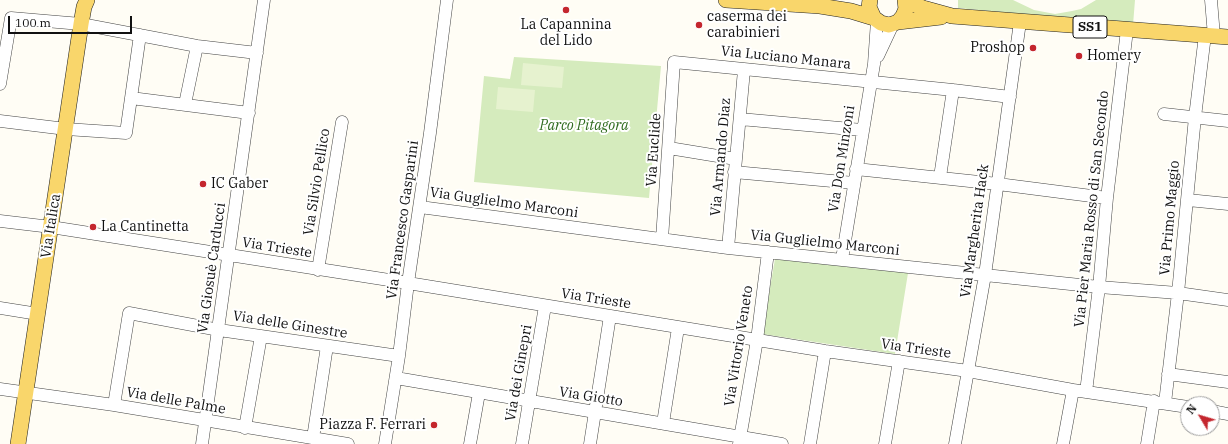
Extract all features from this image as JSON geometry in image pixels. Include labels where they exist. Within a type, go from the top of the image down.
[{"type":"main road","name":"SS1","points":[[726,0],[820,6],[851,11],[885,24],[952,16]]},
{"type":"main road","name":"SS1","points":[[820,6],[852,4],[865,0]]},
{"type":"main road","points":[[870,0],[869,8],[875,20]]},
{"type":"main road","name":"SS1","points":[[895,23],[905,13],[906,1],[923,8],[952,16],[1216,36]]},
{"type":"main road","name":"Via Italica","points":[[18,444],[85,2]]},
{"type":"street","name":"Via Giosuè Carducci","points":[[202,444],[264,0]]},
{"type":"street","name":"Via Francesco Gasparini","points":[[385,444],[396,378],[408,283],[420,207],[447,0]]},
{"type":"street","name":"Via Primo Maggio","points":[[1147,444],[1168,374],[1188,200],[1195,117],[1216,36],[1211,0]]},
{"type":"street","points":[[0,84],[11,18],[81,24],[197,46],[257,53]]},
{"type":"street","name":"Via Don Minzoni","points":[[842,259],[874,64],[875,20]]},
{"type":"street","name":"Via Margherita Hack","points":[[955,444],[985,275],[1020,22]]},
{"type":"street","name":"Via Don Minzoni","points":[[874,64],[895,23]]},
{"type":"street","name":"Via Pier Maria Rosso di San Secondo","points":[[1086,392],[1127,30]]},
{"type":"street","points":[[0,121],[126,134],[140,35]]},
{"type":"street","points":[[185,104],[197,46]]},
{"type":"street","name":"Via Luciano Manara","points":[[674,62],[1010,97]]},
{"type":"street","name":"Via Euclide","points":[[662,239],[674,62]]},
{"type":"street","name":"Via Armando Diaz","points":[[728,248],[744,70]]},
{"type":"street","points":[[940,177],[953,90]]},
{"type":"street","points":[[131,98],[185,104],[248,115]]},
{"type":"street","points":[[1164,114],[1228,121]]},
{"type":"street","points":[[740,119],[862,130]]},
{"type":"street","name":"Via Silvio Pellico","points":[[318,270],[342,122]]},
{"type":"street","points":[[669,148],[736,158]]},
{"type":"street","points":[[856,169],[940,177],[1107,198]]},
{"type":"street","points":[[734,172],[854,183]]},
{"type":"street","points":[[1188,200],[1228,204]]},
{"type":"street","name":"Via Guglielmo Marconi","points":[[420,207],[728,248],[1228,300]]},
{"type":"street","name":"Via Trieste","points":[[0,221],[51,227],[408,283],[678,328],[968,371],[1073,390],[1180,406]]},
{"type":"street","name":"Via Vittorio Veneto","points":[[740,441],[768,252]]},
{"type":"street","name":"Via dei Ginepri","points":[[522,444],[545,306]]},
{"type":"street","points":[[0,308],[38,314]]},
{"type":"street","name":"Via delle Ginestre","points":[[114,405],[129,313],[219,330],[399,356]]},
{"type":"street","points":[[590,444],[610,316]]},
{"type":"street","points":[[663,423],[678,328]]},
{"type":"street","points":[[245,428],[261,336]]},
{"type":"street","points":[[313,438],[327,346]]},
{"type":"street","points":[[810,444],[825,351]]},
{"type":"street","points":[[885,444],[899,361]]},
{"type":"street","points":[[1168,374],[1228,382]]},
{"type":"street","name":"Via Giotto","points":[[396,378],[529,402],[663,423],[740,441],[782,444]]},
{"type":"street","name":"Via delle Palme","points":[[0,389],[114,405],[348,444]]},
{"type":"street","points":[[1063,444],[1073,390]]},
{"type":"street","points":[[470,444],[479,393]]},
{"type":"green space","points":[[958,0],[1013,0],[1034,10],[1055,14],[1081,9],[1096,0],[1135,0],[1133,25],[958,8]]},
{"type":"green space","name":"Parco Pitagora","points":[[514,57],[661,66],[649,198],[474,182],[484,76],[510,79]]},
{"type":"green space","points":[[523,63],[564,67],[562,88],[521,85]]},
{"type":"green space","points":[[498,87],[535,90],[533,112],[496,109]]},
{"type":"green space","points":[[775,259],[908,273],[895,354],[762,334]]},
{"type":"place","name":"La Capannina del Lido","points":[[566,10]]},
{"type":"place","name":"caserma dei carabinieri","points":[[699,25]]},
{"type":"place","name":"Proshop","points":[[1033,48]]},
{"type":"place","name":"Homery","points":[[1079,56]]},
{"type":"place","name":"IC Gaber","points":[[203,184]]},
{"type":"place","name":"La Cantinetta","points":[[93,227]]},
{"type":"place","name":"Piazza F. Ferrari","points":[[434,425]]}]
